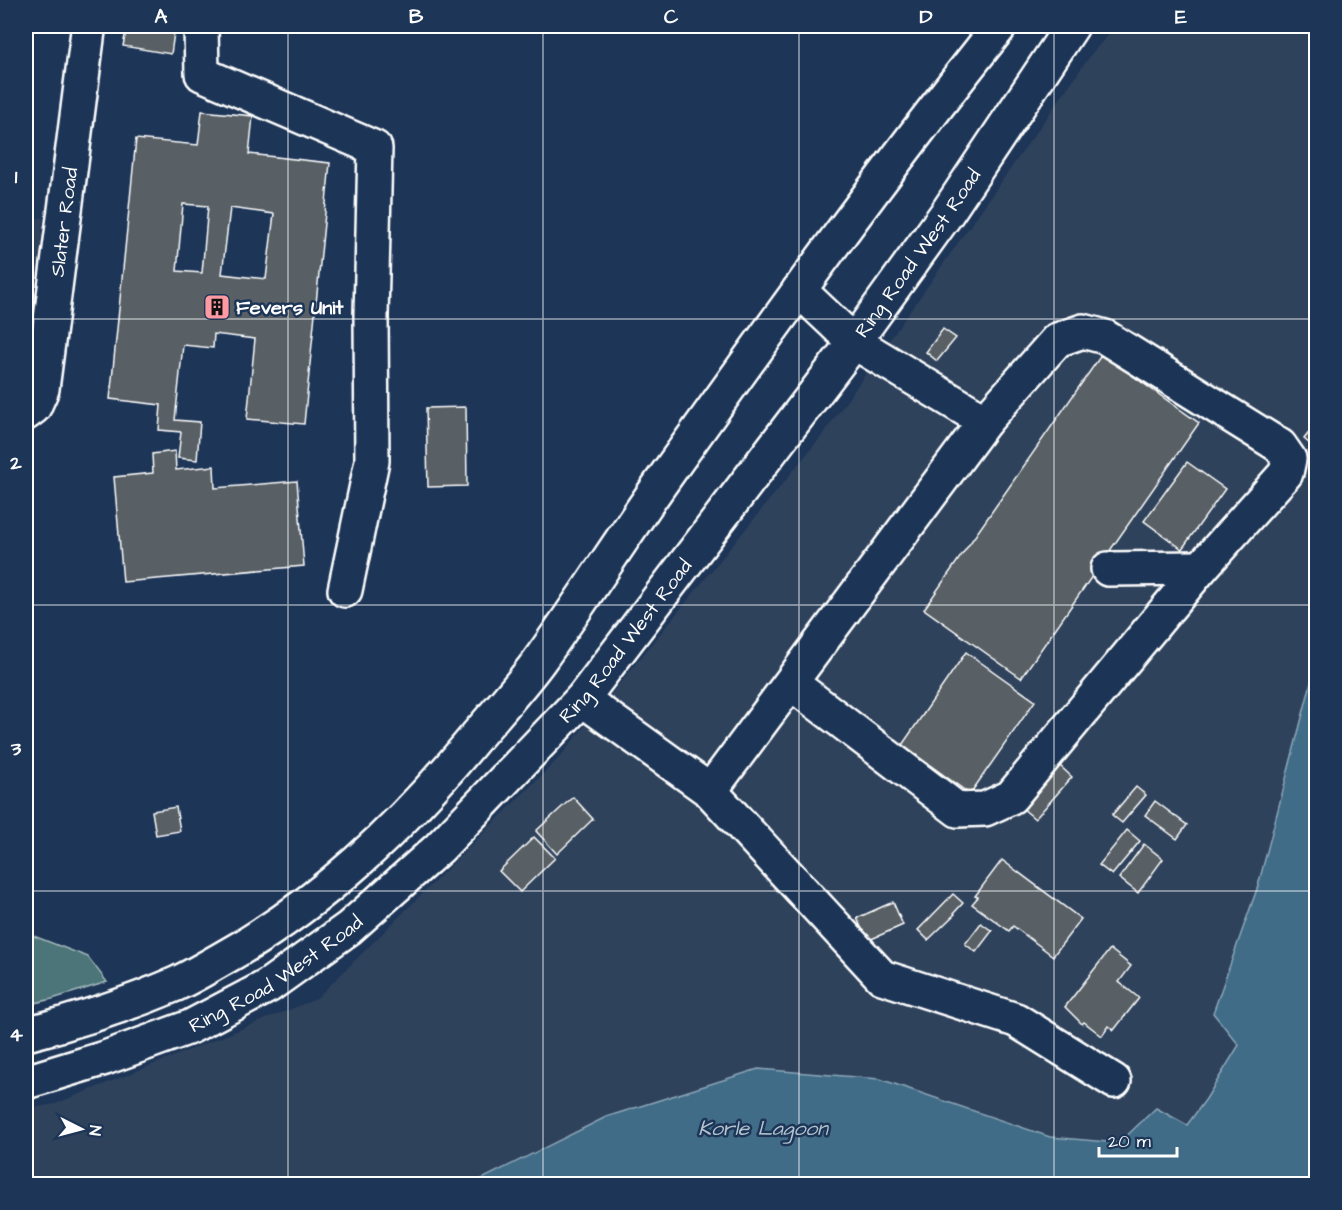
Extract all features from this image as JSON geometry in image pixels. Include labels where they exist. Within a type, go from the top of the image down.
[{"type":"main road","name":"Slater Road","points":[[26,413],[34,407],[42,389],[90,26]]},
{"type":"main road","points":[[201,26],[202,74],[375,148],[371,316],[372,460],[345,590]]},
{"type":"main road","name":"Ring Road West Road","points":[[26,1034],[81,1020],[179,982],[253,942],[317,897],[374,847],[432,790],[537,664],[660,485],[894,159],[1000,26]]},
{"type":"main road","name":"Ring Road West Road","points":[[26,1082],[105,1058],[190,1027],[268,986],[349,928],[439,848],[582,699],[854,342],[947,213],[1072,26]]},
{"type":"main road","points":[[799,290],[854,342],[985,421]]},
{"type":"main road","points":[[710,791],[985,421],[1057,340],[1083,331],[1105,337],[1280,446],[1289,459],[1286,473],[1201,568],[1011,797],[985,809],[958,810],[791,683]]},
{"type":"main road","points":[[1108,569],[1201,568]]},
{"type":"main road","points":[[582,699],[710,791],[882,977],[1016,1020],[1114,1081]]},
{"type":"shaded area","points":[[1116,26],[1316,26],[1316,664],[1258,886],[1213,1013],[1239,1044],[1206,1099],[1187,1125],[1156,1108],[1119,1143],[1050,1137],[880,1079],[606,1117],[472,1184],[26,1184],[26,1109],[55,1104],[316,999],[558,759],[824,433],[1092,53]]},
{"type":"shaded area","points":[[43,218],[31,397],[26,400],[26,219]]},
{"type":"green space","points":[[26,933],[88,957],[107,982],[26,1005]]},
{"type":"water","name":"Korle Lagoon","points":[[1316,664],[1316,1184],[472,1184],[606,1117],[758,1069],[880,1079],[1050,1137],[1119,1143],[1156,1108],[1187,1125],[1239,1045],[1213,1013],[1258,886]]},
{"type":"building","points":[[127,26],[175,26],[171,54],[123,46]]},
{"type":"building","name":"Fevers Unit","points":[[202,111],[253,116],[249,154],[330,163],[304,424],[247,419],[255,339],[214,334],[213,348],[183,345],[175,420],[200,422],[197,460],[178,458],[181,432],[159,430],[161,405],[110,399],[136,139],[198,145]],"holes":[[[183,204],[208,206],[202,273],[177,271]],[[230,208],[274,214],[266,279],[222,274]]]},
{"type":"building","points":[[943,329],[956,338],[937,361],[926,352]]},
{"type":"building","points":[[1102,354],[1199,423],[1021,678],[924,609]]},
{"type":"building","points":[[466,407],[467,486],[428,487],[426,408]]},
{"type":"building","points":[[1316,424],[1316,449],[1304,439]]},
{"type":"building","points":[[175,451],[176,470],[214,466],[215,488],[297,481],[304,566],[123,582],[114,477],[153,473],[152,454]]},
{"type":"building","points":[[1187,462],[1225,489],[1182,549],[1144,521]]},
{"type":"building","points":[[966,652],[1035,701],[970,794],[902,745]]},
{"type":"building","points":[[1059,765],[1072,777],[1035,819],[1022,808]]},
{"type":"building","points":[[1136,787],[1146,795],[1122,823],[1112,815]]},
{"type":"building","points":[[573,797],[593,819],[557,854],[536,831]]},
{"type":"building","points":[[1155,801],[1187,825],[1177,839],[1145,815]]},
{"type":"building","points":[[176,807],[180,831],[156,835],[152,811]]},
{"type":"building","points":[[1127,830],[1140,841],[1112,875],[1099,865]]},
{"type":"building","points":[[534,837],[555,858],[520,892],[499,871]]},
{"type":"building","points":[[1144,844],[1163,859],[1138,893],[1119,878]]},
{"type":"building","points":[[1002,860],[1081,919],[1053,956],[1013,926],[1009,931],[972,904],[978,897],[975,896]]},
{"type":"building","points":[[953,894],[963,903],[928,940],[918,930]]},
{"type":"building","points":[[893,902],[903,925],[867,941],[857,918]]},
{"type":"building","points":[[981,923],[992,931],[976,952],[965,944]]},
{"type":"building","points":[[1110,949],[1131,966],[1119,982],[1139,998],[1114,1030],[1109,1026],[1102,1036],[1084,1022],[1082,1024],[1065,1007]]},
{"type":"place","name":"Fevers Unit","points":[[217,307]]}]
